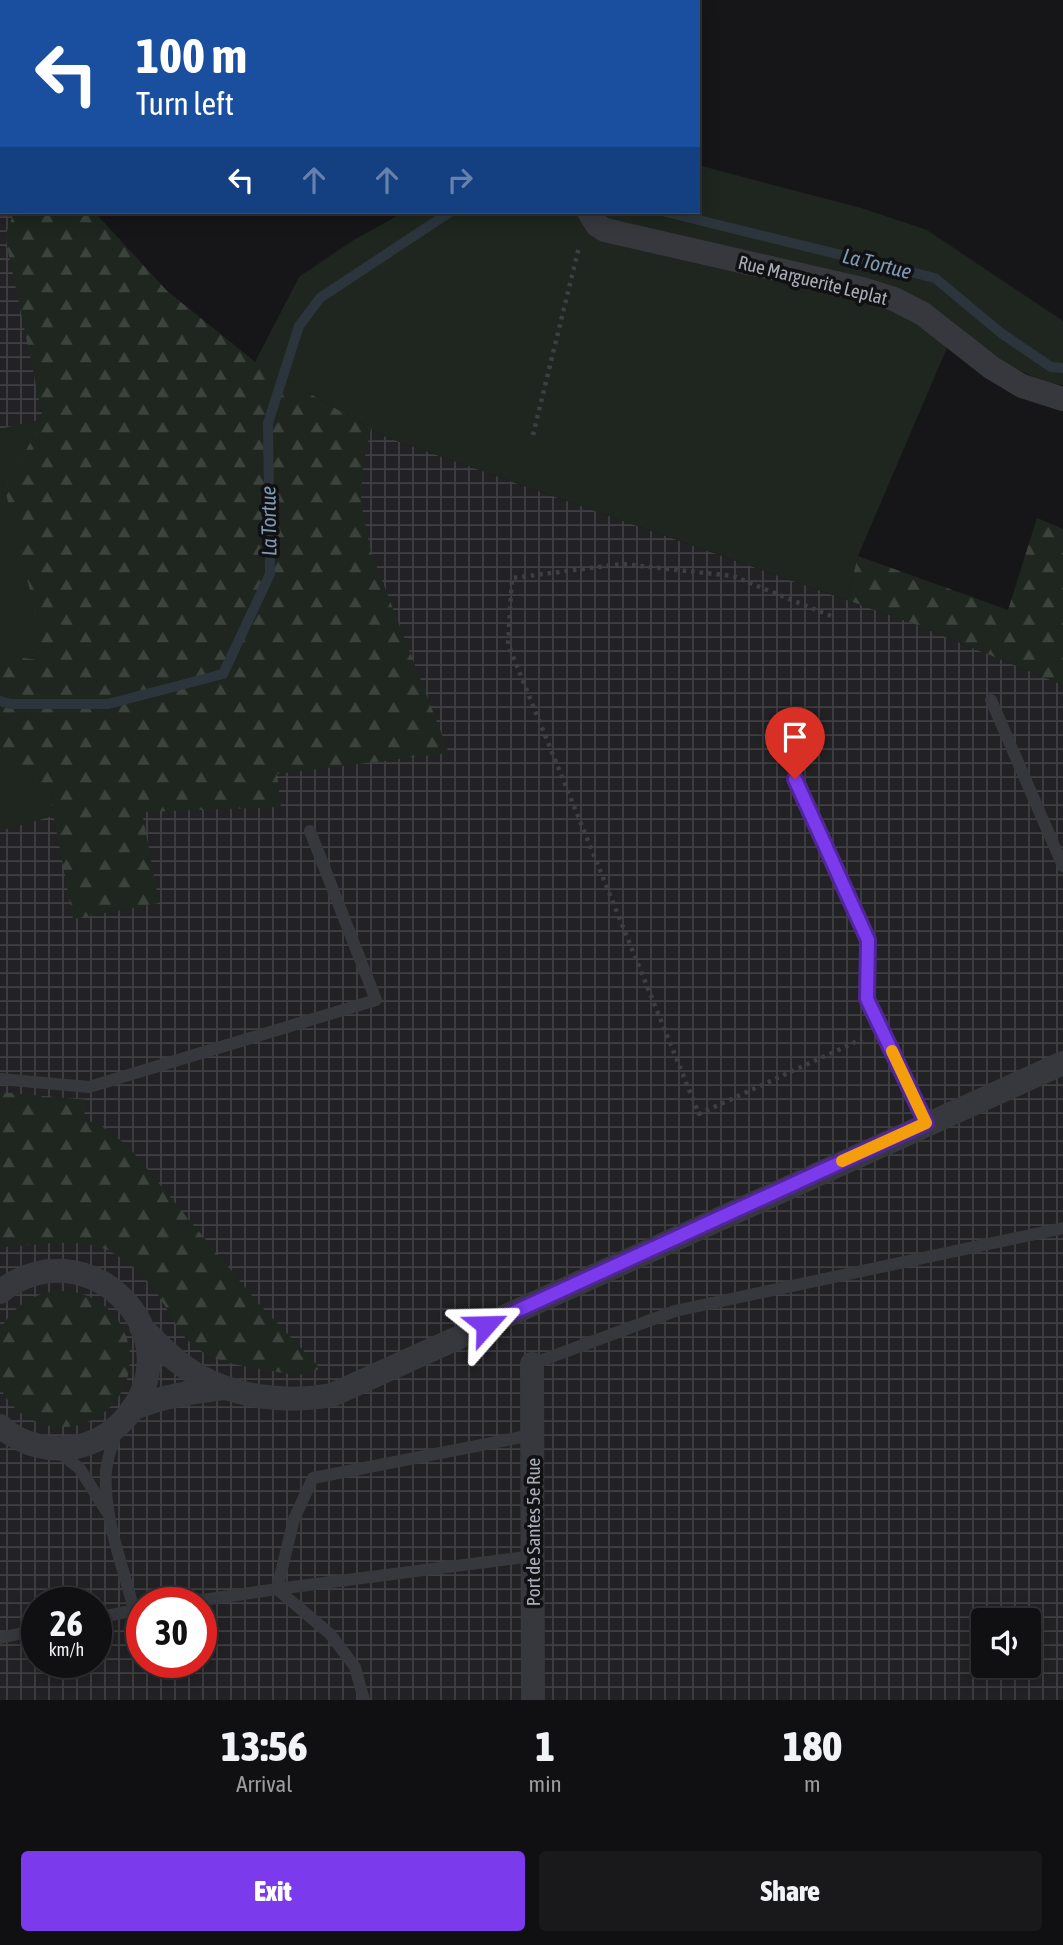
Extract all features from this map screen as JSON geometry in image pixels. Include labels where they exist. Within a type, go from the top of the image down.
[{"type":"street","name":"Rue Marguerite Leplat","points":[[590,214],[597,225],[605,230],[862,289],[894,299],[923,314],[992,368],[1022,386],[1063,399]]},
{"type":"street","points":[[141,1327],[188,1369],[225,1388],[277,1398],[316,1398],[332,1395],[1063,1063]]},
{"type":"street","points":[[0,1270],[32,1275]]},
{"type":"street","points":[[0,1292],[32,1275],[65,1270],[97,1279],[124,1299],[137,1316],[147,1348],[143,1390],[126,1417]]},
{"type":"street","name":"Port de Santes 5e Rue","points":[[532,1364],[533,1700]]},
{"type":"street","points":[[0,1426],[11,1444],[55,1448],[89,1443],[151,1401],[181,1393],[225,1388]]},
{"type":"lane","points":[[991,700],[1063,866]]},
{"type":"lane","points":[[795,779],[868,940],[867,999],[926,1123]]},
{"type":"lane","points":[[0,1079],[89,1087],[376,1000],[310,831]]},
{"type":"lane","points":[[532,1364],[675,1311],[1063,1228]]},
{"type":"lane","points":[[110,1519],[106,1471],[126,1417]]},
{"type":"lane","points":[[278,1589],[294,1519],[313,1478],[533,1435]]},
{"type":"lane","points":[[55,1448],[80,1469],[96,1491],[110,1519],[131,1587]]},
{"type":"lane","points":[[217,1598],[533,1556]]},
{"type":"lane","points":[[278,1589],[330,1634],[355,1667],[364,1700]]},
{"type":"lane","points":[[0,1638],[21,1633]]},
{"type":"path","points":[[533,435],[581,238]]},
{"type":"path","points":[[831,615],[733,576],[622,564],[512,578],[508,644],[699,1114],[882,1030]]},
{"type":"shaded area","points":[[0,214],[96,214],[167,291],[255,362],[386,437],[909,622],[1063,685],[1063,1700],[0,1700]]},
{"type":"green space","points":[[700,166],[861,208],[927,230],[1063,321],[1063,385],[1035,378],[1021,371],[955,329],[858,556],[847,600],[386,437],[255,362],[299,277],[352,241],[400,214],[700,214]]},
{"type":"green space","points":[[13,214],[96,214],[167,291],[255,362],[371,429],[363,466],[361,502],[371,552],[449,753],[277,774],[281,807],[142,812],[159,903],[73,919],[50,796],[0,750],[0,655],[39,660],[40,631],[5,489],[43,419],[5,236]]},
{"type":"green space","points":[[43,419],[5,489],[40,631],[39,661],[0,655],[0,429]]},
{"type":"green space","points":[[1037,518],[1063,529],[1063,685],[909,622],[847,600],[858,556],[1008,610]]},
{"type":"green space","points":[[0,750],[50,796],[53,816],[0,831]]},
{"type":"green space","points":[[0,1092],[88,1100],[83,1119],[100,1125],[128,1146],[259,1304],[320,1368],[308,1374],[289,1374],[229,1363],[210,1356],[181,1332],[143,1276],[121,1258],[101,1248],[73,1243],[2,1247]]},
{"type":"green space","points":[[49,1293],[75,1293],[100,1303],[118,1321],[128,1346],[128,1372],[118,1397],[100,1415],[75,1425],[49,1425],[24,1415],[6,1397],[-1,1382],[-1,1336],[6,1321],[24,1303]]},
{"type":"waterway","name":"La Tortue","points":[[0,701],[11,704],[108,704],[223,674],[270,574],[268,423],[299,326],[320,298],[447,214]]},
{"type":"waterway","name":"La Tortue","points":[[674,214],[935,278],[1001,333],[1051,367],[1063,368]]},
{"type":"slow traffic","points":[[842,1161],[926,1123],[892,1051]]},
{"type":"route","points":[[486,1325],[926,1123],[867,999],[868,940],[795,779]]}]
